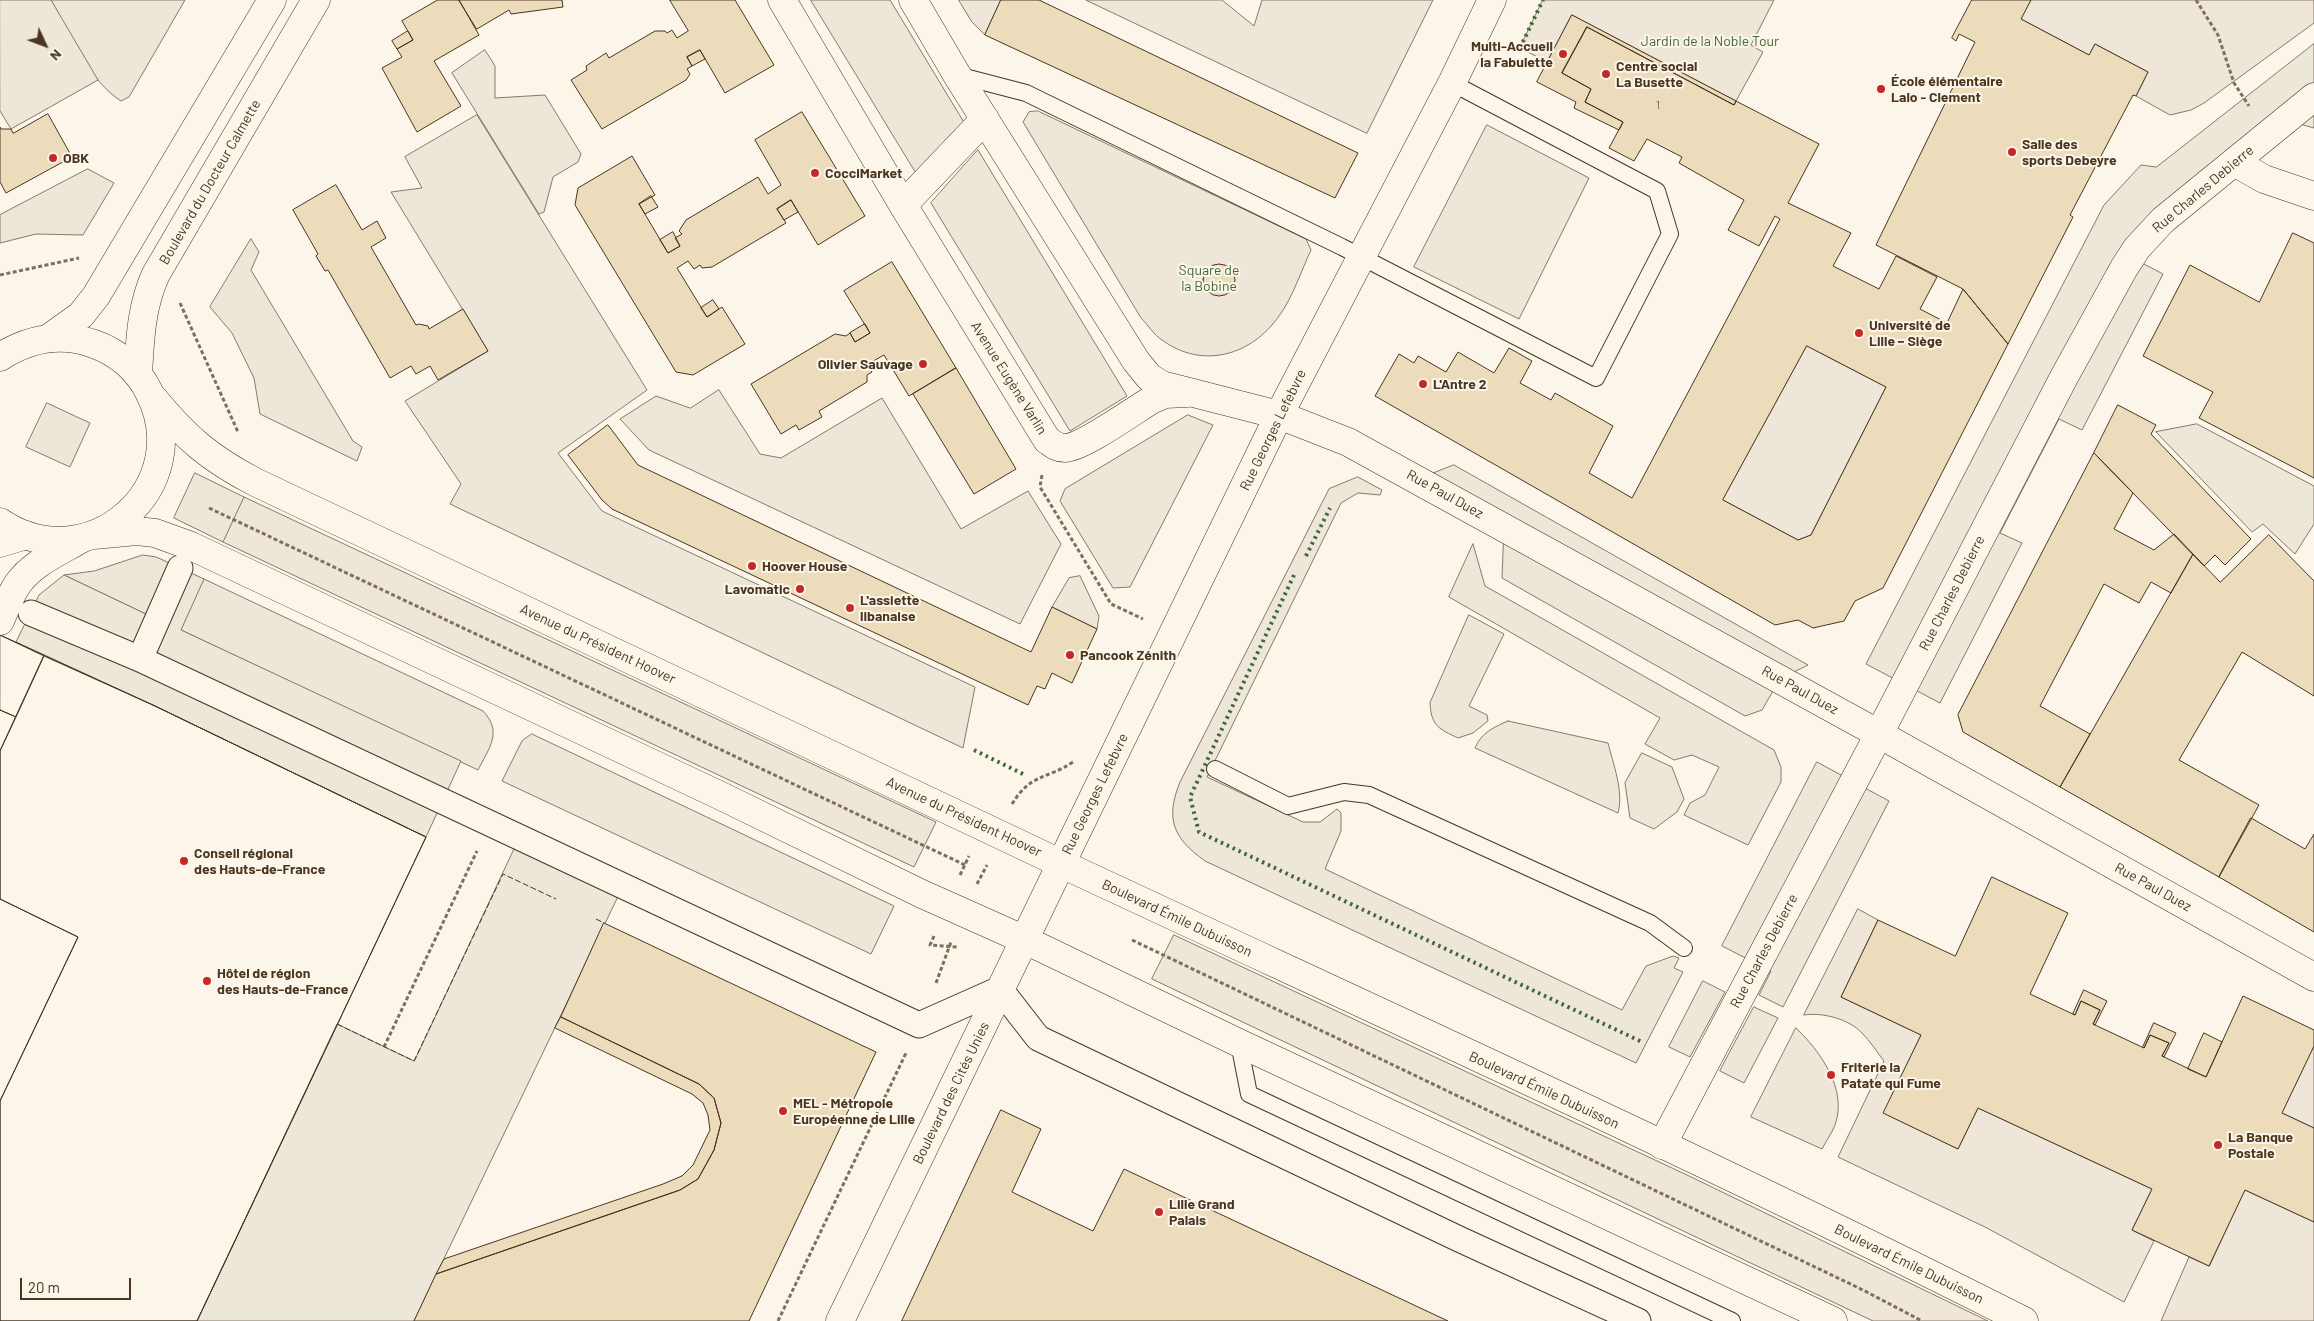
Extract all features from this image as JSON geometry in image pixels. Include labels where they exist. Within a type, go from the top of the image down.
[{"type":"main road","points":[[0,358],[25,342],[81,315],[96,296],[272,0]]},
{"type":"main road","name":"Boulevard du Docteur Calmette","points":[[138,375],[146,300],[156,274],[316,0]]},
{"type":"main road","name":"Avenue Eugène Varlin","points":[[782,0],[903,204],[1047,440],[1057,447],[1067,448],[1082,442],[1153,399],[1165,394],[1191,393]]},
{"type":"main road","name":"Avenue Eugène Varlin","points":[[913,0],[957,75],[1136,361],[1149,377],[1162,385],[1279,415]]},
{"type":"main road","name":"Rue Georges Lefebvre","points":[[1061,864],[1279,415],[1452,83],[1492,0]]},
{"type":"main road","name":"Rue Charles Debierre","points":[[1662,1145],[2059,388],[2124,268],[2137,248],[2163,220],[2314,97]]},
{"type":"main road","points":[[903,204],[985,119]]},
{"type":"main road","points":[[2234,162],[2264,179],[2314,196]]},
{"type":"main road","name":"Avenue du Président Hoover","points":[[25,342],[74,339],[98,345],[120,358],[138,375],[153,398],[194,443],[227,468],[1061,864]]},
{"type":"main road","name":"Avenue du Président Hoover","points":[[87,537],[119,522],[138,503],[153,480],[158,466],[162,439],[161,425],[153,398]]},
{"type":"main road","name":"Rue Paul Duez","points":[[1279,415],[1348,442],[1879,734],[2314,977]]},
{"type":"main road","name":"Avenue du Président Hoover","points":[[0,522],[26,535],[53,541],[137,531],[155,533],[191,546],[693,783],[922,894],[1025,940]]},
{"type":"main road","points":[[0,543],[26,535]]},
{"type":"main road","points":[[0,621],[18,585],[26,575],[41,562],[87,537]]},
{"type":"main road","name":"Boulevard des Cités Unies","points":[[840,1321],[1061,864]]},
{"type":"main road","name":"Boulevard Émile Dubuisson","points":[[1061,864],[1662,1145],[2024,1321]]},
{"type":"main road","points":[[1025,940],[1239,1043],[1833,1321]]},
{"type":"street","points":[[140,659],[180,568]]},
{"type":"street","points":[[31,613],[140,659],[919,1025],[1000,989],[1038,1038],[1459,1239],[1638,1321]]},
{"type":"lane","points":[[957,75],[1026,94],[1361,257],[1596,378],[1670,234],[1658,191],[1452,83]]},
{"type":"lane","points":[[1215,769],[1288,806],[1344,792],[1368,795],[1650,923],[1684,948]]},
{"type":"lane","points":[[1239,1043],[1249,1094],[1732,1321]]},
{"type":"path","points":[[2196,0],[2218,35],[2234,83],[2269,134]]},
{"type":"path","points":[[0,275],[82,258]]},
{"type":"path","points":[[156,274],[170,281],[241,440]]},
{"type":"path","points":[[1047,440],[1040,487],[1111,604],[1173,635]]},
{"type":"path","points":[[209,508],[965,865]]},
{"type":"path","points":[[384,1047],[490,823]]},
{"type":"path","points":[[976,887],[991,857]]},
{"type":"path","points":[[1132,940],[1863,1290],[1922,1321]]},
{"type":"path","points":[[778,1321],[919,1025]]},
{"type":"green space","points":[[51,0],[185,0],[129,97],[121,101],[99,81],[90,69]]},
{"type":"green space","points":[[959,0],[1001,0],[985,35],[972,22]]},
{"type":"green space","points":[[1086,0],[1222,0],[1254,26],[1262,0],[1433,0],[1367,133]]},
{"type":"green space","name":"Jardin de la Noble Tour","points":[[1543,0],[1774,0],[1751,45],[1763,52],[1736,101],[1572,15],[1547,62],[1520,48]]},
{"type":"green space","points":[[2031,0],[2314,0],[2314,23],[2204,103],[2191,110],[2170,115],[2136,96],[2148,72],[2095,44],[2089,55],[2021,19]]},
{"type":"green space","points":[[485,50],[495,66],[495,98],[545,95],[581,154],[578,162],[553,177],[544,212],[539,214],[452,73]]},
{"type":"green space","name":"Square de la Bobine","points":[[1038,111],[1306,239],[1311,250],[1289,301],[1268,329],[1241,349],[1226,354],[1210,356],[1178,349],[1156,335],[1141,318],[1023,122],[1029,112]]},
{"type":"green space","points":[[1487,125],[1589,178],[1519,319],[1414,267]]},
{"type":"green space","points":[[88,169],[114,183],[83,235],[36,234],[0,243],[0,215]]},
{"type":"green space","points":[[251,239],[259,252],[251,270],[353,441],[362,447],[357,461],[260,414],[254,378],[232,333],[210,307]]},
{"type":"green space","points":[[1807,346],[1886,387],[1811,535],[1798,540],[1723,500]]},
{"type":"green space","points":[[719,390],[760,454],[781,458],[882,398],[961,529],[1028,491],[1061,544],[1020,624],[649,450],[620,419],[656,396],[690,408]]},
{"type":"green space","points":[[47,403],[90,423],[70,467],[26,447]]},
{"type":"green space","points":[[1188,415],[1213,425],[1130,587],[1113,588],[1060,501],[1065,489]]},
{"type":"green space","points":[[1358,477],[1382,490],[1380,495],[1358,493],[1341,503],[1207,777],[1303,822],[1320,822],[1337,809],[1341,813],[1341,831],[1325,869],[1622,1010],[1646,966],[1673,956],[1679,958],[1674,968],[1683,972],[1636,1063],[1205,861],[1194,853],[1179,836],[1175,827],[1173,807],[1180,782],[1329,489]]},
{"type":"green space","points":[[244,497],[936,822],[914,867],[223,542]]},
{"type":"green space","points":[[1473,544],[1485,586],[1774,750],[1781,767],[1781,782],[1748,845],[1684,815],[1690,803],[1705,795],[1719,767],[1692,755],[1674,760],[1645,744],[1660,718],[1449,597]]},
{"type":"green space","points":[[143,555],[156,557],[172,564],[148,615],[64,575],[94,571]]},
{"type":"green space","points":[[1080,576],[1099,616],[1097,629],[1052,607],[1069,578]]},
{"type":"green space","points":[[204,579],[483,711],[489,719],[493,733],[490,747],[478,770],[181,630]]},
{"type":"green space","points":[[1469,615],[1504,634],[1469,706],[1487,715],[1488,721],[1473,733],[1458,738],[1437,726],[1432,717],[1430,703]]},
{"type":"green space","points":[[1508,721],[1608,743],[1619,787],[1618,813],[1475,748],[1484,734]]},
{"type":"green space","points":[[532,734],[894,906],[871,954],[502,781],[522,741]]},
{"type":"green space","points":[[1642,753],[1672,767],[1684,799],[1677,812],[1654,829],[1630,818],[1625,783]]},
{"type":"green space","points":[[1858,909],[1878,920],[1841,997],[1921,1035],[1884,1113],[1958,1149],[1978,1108],[2152,1189],[2132,1230],[2154,1241],[2124,1302],[1985,1227],[1838,1157],[1884,1061],[1857,1028],[1843,1020],[1827,1016],[1804,1015]]},
{"type":"green space","points":[[1174,935],[1687,1175],[1988,1321],[1873,1321],[1152,979]]},
{"type":"green space","points":[[1703,981],[1725,992],[1690,1057],[1669,1047]]},
{"type":"green space","points":[[1754,1007],[1778,1018],[1744,1083],[1720,1071]]},
{"type":"green space","points":[[1796,1028],[1822,1059],[1835,1085],[1838,1098],[1835,1125],[1822,1149],[1751,1117]]},
{"type":"green space","points":[[2314,1046],[2314,1128],[2282,1113]]},
{"type":"green space","points":[[2245,1190],[2314,1222],[2314,1321],[2161,1321],[2189,1257],[2209,1266]]},
{"type":"shaded area","points":[[0,0],[51,0],[98,80],[11,129],[0,111]]},
{"type":"shaded area","points":[[811,0],[890,0],[965,124],[918,176]]},
{"type":"shaded area","points":[[2314,44],[2314,128],[2296,123],[2173,225],[2140,262],[2163,274],[2082,430],[2059,419],[2000,533],[2022,543],[1940,703],[1866,664],[2104,205],[2141,165],[2156,167]]},
{"type":"shaded area","points":[[477,115],[647,390],[558,453],[602,511],[975,687],[963,748],[450,504],[461,484],[405,401],[488,351],[391,192],[422,188],[405,157]]},
{"type":"shaded area","points":[[978,150],[1127,396],[1070,431],[931,203]]},
{"type":"shaded area","points":[[2197,424],[2314,486],[2314,524],[2295,554],[2263,524],[2252,532],[2156,432]]},
{"type":"shaded area","points":[[1454,465],[1808,665],[1780,679],[1762,710],[1745,716],[1502,578],[1504,527],[1419,479]]},
{"type":"shaded area","points":[[195,473],[244,497],[223,542],[174,518]]},
{"type":"shaded area","points":[[180,568],[204,579],[181,630],[461,761],[426,837],[155,706],[16,642],[39,595],[64,575],[148,615]]},
{"type":"shaded area","points":[[1817,762],[1889,801],[1783,1007],[1759,995],[1771,971],[1722,946]]},
{"type":"shaded area","points":[[520,837],[623,886],[414,1321],[197,1321],[337,1024],[414,1061]]},
{"type":"building","points":[[438,0],[459,0],[479,35],[434,61],[461,106],[417,132],[382,68],[402,57],[397,49],[413,40],[402,21]]},
{"type":"building","points":[[459,0],[562,0],[563,7],[511,14],[509,10],[477,29]]},
{"type":"building","points":[[670,0],[735,0],[774,65],[725,93],[700,50],[687,57],[692,66],[687,69],[690,74],[686,80],[602,129],[571,80],[587,70],[586,66],[606,53],[609,58],[655,31],[665,31],[667,33],[672,30],[677,38],[688,31]]},
{"type":"building","points":[[1001,0],[1039,0],[1358,153],[1335,198],[985,35]]},
{"type":"building","name":"Salle des sports Debeyre","points":[[1972,0],[2031,0],[2021,19],[2089,55],[2095,44],[2148,72],[2136,96],[2133,95],[2070,215],[2073,217],[2008,344],[1963,289],[1876,245],[1975,42],[1959,34],[1956,41],[1952,38]]},
{"type":"building","points":[[1572,15],[1736,101],[1734,105],[1587,27],[1562,73],[1591,89],[1585,102],[1623,122],[1619,130],[1574,108],[1576,102],[1537,82]]},
{"type":"building","name":"Université de Lille − Siège","points":[[1587,27],[1734,105],[1736,101],[1819,144],[1788,203],[1851,233],[1833,266],[1879,289],[1896,256],[1937,277],[1920,309],[1947,323],[1963,289],[2008,344],[1883,588],[1855,601],[1844,621],[1813,628],[1798,620],[1775,625],[1375,396],[1399,354],[1414,363],[1418,356],[1446,372],[1458,352],[1494,373],[1509,348],[1532,361],[1520,383],[1551,400],[1555,393],[1613,426],[1589,473],[1632,498],[1780,219],[1775,216],[1759,246],[1728,230],[1744,200],[1679,163],[1682,157],[1647,139],[1634,161],[1609,148],[1623,122],[1585,102],[1591,89],[1562,73]],"holes":[[[1807,346],[1886,387],[1811,535],[1798,540],[1723,500]]]},
{"type":"building","points":[[408,31],[413,40],[397,49],[392,41]]},
{"type":"building","points":[[700,50],[705,59],[692,66],[687,57]]},
{"type":"building","points":[[802,112],[865,216],[818,245],[791,200],[777,209],[786,223],[712,267],[702,268],[700,265],[694,269],[688,261],[677,268],[707,317],[722,307],[745,344],[693,375],[676,372],[575,205],[578,188],[632,156],[655,195],[639,204],[668,253],[680,246],[675,238],[682,234],[679,231],[686,220],[758,177],[768,194],[781,185],[755,140]]},
{"type":"building","points":[[48,114],[72,157],[6,193],[0,182],[0,127],[1,129],[11,129],[13,133]]},
{"type":"building","points":[[336,185],[362,230],[377,221],[386,238],[371,247],[416,325],[428,326],[429,329],[463,309],[488,351],[438,380],[430,366],[416,374],[411,366],[390,378],[328,270],[325,271],[316,256],[318,254],[293,210]]},
{"type":"building","points":[[651,196],[658,207],[645,214],[639,204]]},
{"type":"building","points":[[791,200],[798,212],[784,220],[777,209]]},
{"type":"building","points":[[673,232],[680,246],[668,253],[660,240]]},
{"type":"building","points":[[2293,233],[2314,243],[2314,478],[2199,418],[2213,392],[2143,356],[2190,265],[2259,302]]},
{"type":"building","points":[[892,262],[956,368],[909,396],[884,355],[868,364],[872,372],[867,375],[867,382],[819,411],[822,417],[799,430],[796,425],[781,434],[751,384],[835,334],[846,336],[850,333],[855,342],[870,333],[844,291]]},
{"type":"building","points":[[1219,264],[1225,265],[1230,269],[1234,274],[1234,286],[1230,291],[1225,295],[1219,296],[1213,295],[1208,291],[1204,286],[1203,280],[1204,274],[1208,269],[1213,265]]},
{"type":"building","points":[[713,300],[719,309],[707,317],[701,308]]},
{"type":"building","points":[[865,324],[870,333],[855,342],[850,333]]},
{"type":"building","points":[[956,368],[1016,469],[974,494],[913,394]]},
{"type":"building","points":[[2118,405],[2156,425],[2151,434],[2251,539],[2225,565],[2215,555],[2204,566],[2094,453]]},
{"type":"building","points":[[608,425],[638,465],[1031,652],[1052,607],[1097,629],[1072,683],[1052,673],[1045,689],[1037,686],[1028,705],[612,509],[602,500],[568,455]]},
{"type":"building","points":[[2094,453],[2133,493],[2114,529],[2154,550],[2174,534],[2193,554],[2171,593],[2151,582],[2139,603],[2104,584],[2040,706],[2090,734],[2060,787],[1963,732],[1958,715]]},
{"type":"building","points":[[2269,535],[2314,581],[2314,696],[2242,652],[2179,760],[2259,805],[2219,877],[2060,787],[2193,554],[2220,582]]},
{"type":"building","name":"Hôtel de région des Hauts-de-France","points":[[0,635],[155,706],[426,837],[197,1321],[0,1321],[0,1101],[78,937],[0,899],[0,751],[16,717],[0,710]]},
{"type":"building","points":[[0,635],[44,656],[16,717],[0,710]]},
{"type":"building","name":"Hôtel de région des Hauts-de-France","points":[[44,656],[155,706],[426,837],[197,1321],[0,1321],[0,1101],[78,937],[0,899],[0,751]]},
{"type":"building","points":[[2251,818],[2305,849],[2314,834],[2314,932],[2219,877]]},
{"type":"building","points":[[1992,877],[2068,913],[2030,994],[2075,1015],[2081,1001],[2100,1010],[2093,1024],[2095,1025],[2144,1048],[2150,1035],[2169,1043],[2162,1056],[2206,1077],[2243,996],[2314,1030],[2314,1046],[2282,1113],[2314,1128],[2314,1222],[2245,1190],[2209,1266],[2132,1230],[2152,1189],[1978,1108],[1958,1149],[1883,1113],[1921,1035],[1841,997],[1878,920],[1955,956]]},
{"type":"building","name":"MEL - Métropole Européenne de Lille","points":[[604,923],[876,1052],[749,1321],[414,1321],[436,1274],[680,1190],[698,1179],[714,1150],[721,1123],[714,1098],[699,1084],[561,1017]]},
{"type":"building","points":[[2084,990],[2107,1001],[2095,1025],[2093,1024],[2100,1010],[2081,1001],[2075,1015],[2073,1014]]},
{"type":"building","points":[[561,1017],[699,1084],[714,1098],[721,1123],[714,1150],[698,1179],[680,1190],[436,1274],[444,1259],[663,1184],[682,1176],[693,1165],[710,1130],[708,1115],[703,1103],[692,1094],[555,1028]]},
{"type":"building","points":[[2154,1023],[2176,1033],[2164,1057],[2162,1056],[2169,1043],[2150,1035],[2143,1047]]},
{"type":"building","points":[[2204,1033],[2222,1042],[2206,1077],[2188,1069]]},
{"type":"building","name":"Lille Grand Palais","points":[[1001,1110],[1041,1129],[1012,1192],[1093,1231],[1124,1169],[1448,1321],[902,1321]]},
{"type":"hedge","points":[[1520,48],[1543,0]]},
{"type":"hedge","points":[[1306,556],[1330,508]]},
{"type":"hedge","points":[[1294,575],[1190,797],[1199,832],[1642,1042]]},
{"type":"hedge","points":[[974,750],[1025,775]]},
{"type":"fence","points":[[337,1024],[414,1061],[503,874],[556,899]]},
{"type":"fence","points":[[596,919],[604,923]]},
{"type":"place","name":"Multi-Accueil la Fabulette","points":[[1563,54]]},
{"type":"place","name":"Centre social La Busette","points":[[1606,74]]},
{"type":"place","name":"École élémentaire Lalo - Clement","points":[[1881,89]]},
{"type":"place","name":"Salle des sports Debeyre","points":[[2012,152]]},
{"type":"place","name":"OBK","points":[[53,158]]},
{"type":"place","name":"CocciMarket","points":[[815,173]]},
{"type":"place","name":"Université de Lille − Siège","points":[[1859,333]]},
{"type":"place","name":"Olivier Sauvage","points":[[923,364]]},
{"type":"place","name":"L'Antre 2","points":[[1423,384]]},
{"type":"place","name":"Hoover House","points":[[752,566]]},
{"type":"place","name":"Lavomatic","points":[[800,589]]},
{"type":"place","name":"L'assiette libanaise","points":[[850,608]]},
{"type":"place","name":"Pancook Zénith","points":[[1070,655]]},
{"type":"place","name":"Conseil régional des Hauts-de-France","points":[[184,861]]},
{"type":"place","name":"Hôtel de région des Hauts-de-France","points":[[207,981]]},
{"type":"place","name":"Friterie la Patate qui Fume","points":[[1831,1075]]},
{"type":"place","name":"MEL - Métropole Européenne de Lille","points":[[783,1111]]},
{"type":"place","name":"La Banque Postale","points":[[2218,1145]]},
{"type":"place","name":"Lille Grand Palais","points":[[1159,1212]]}]
